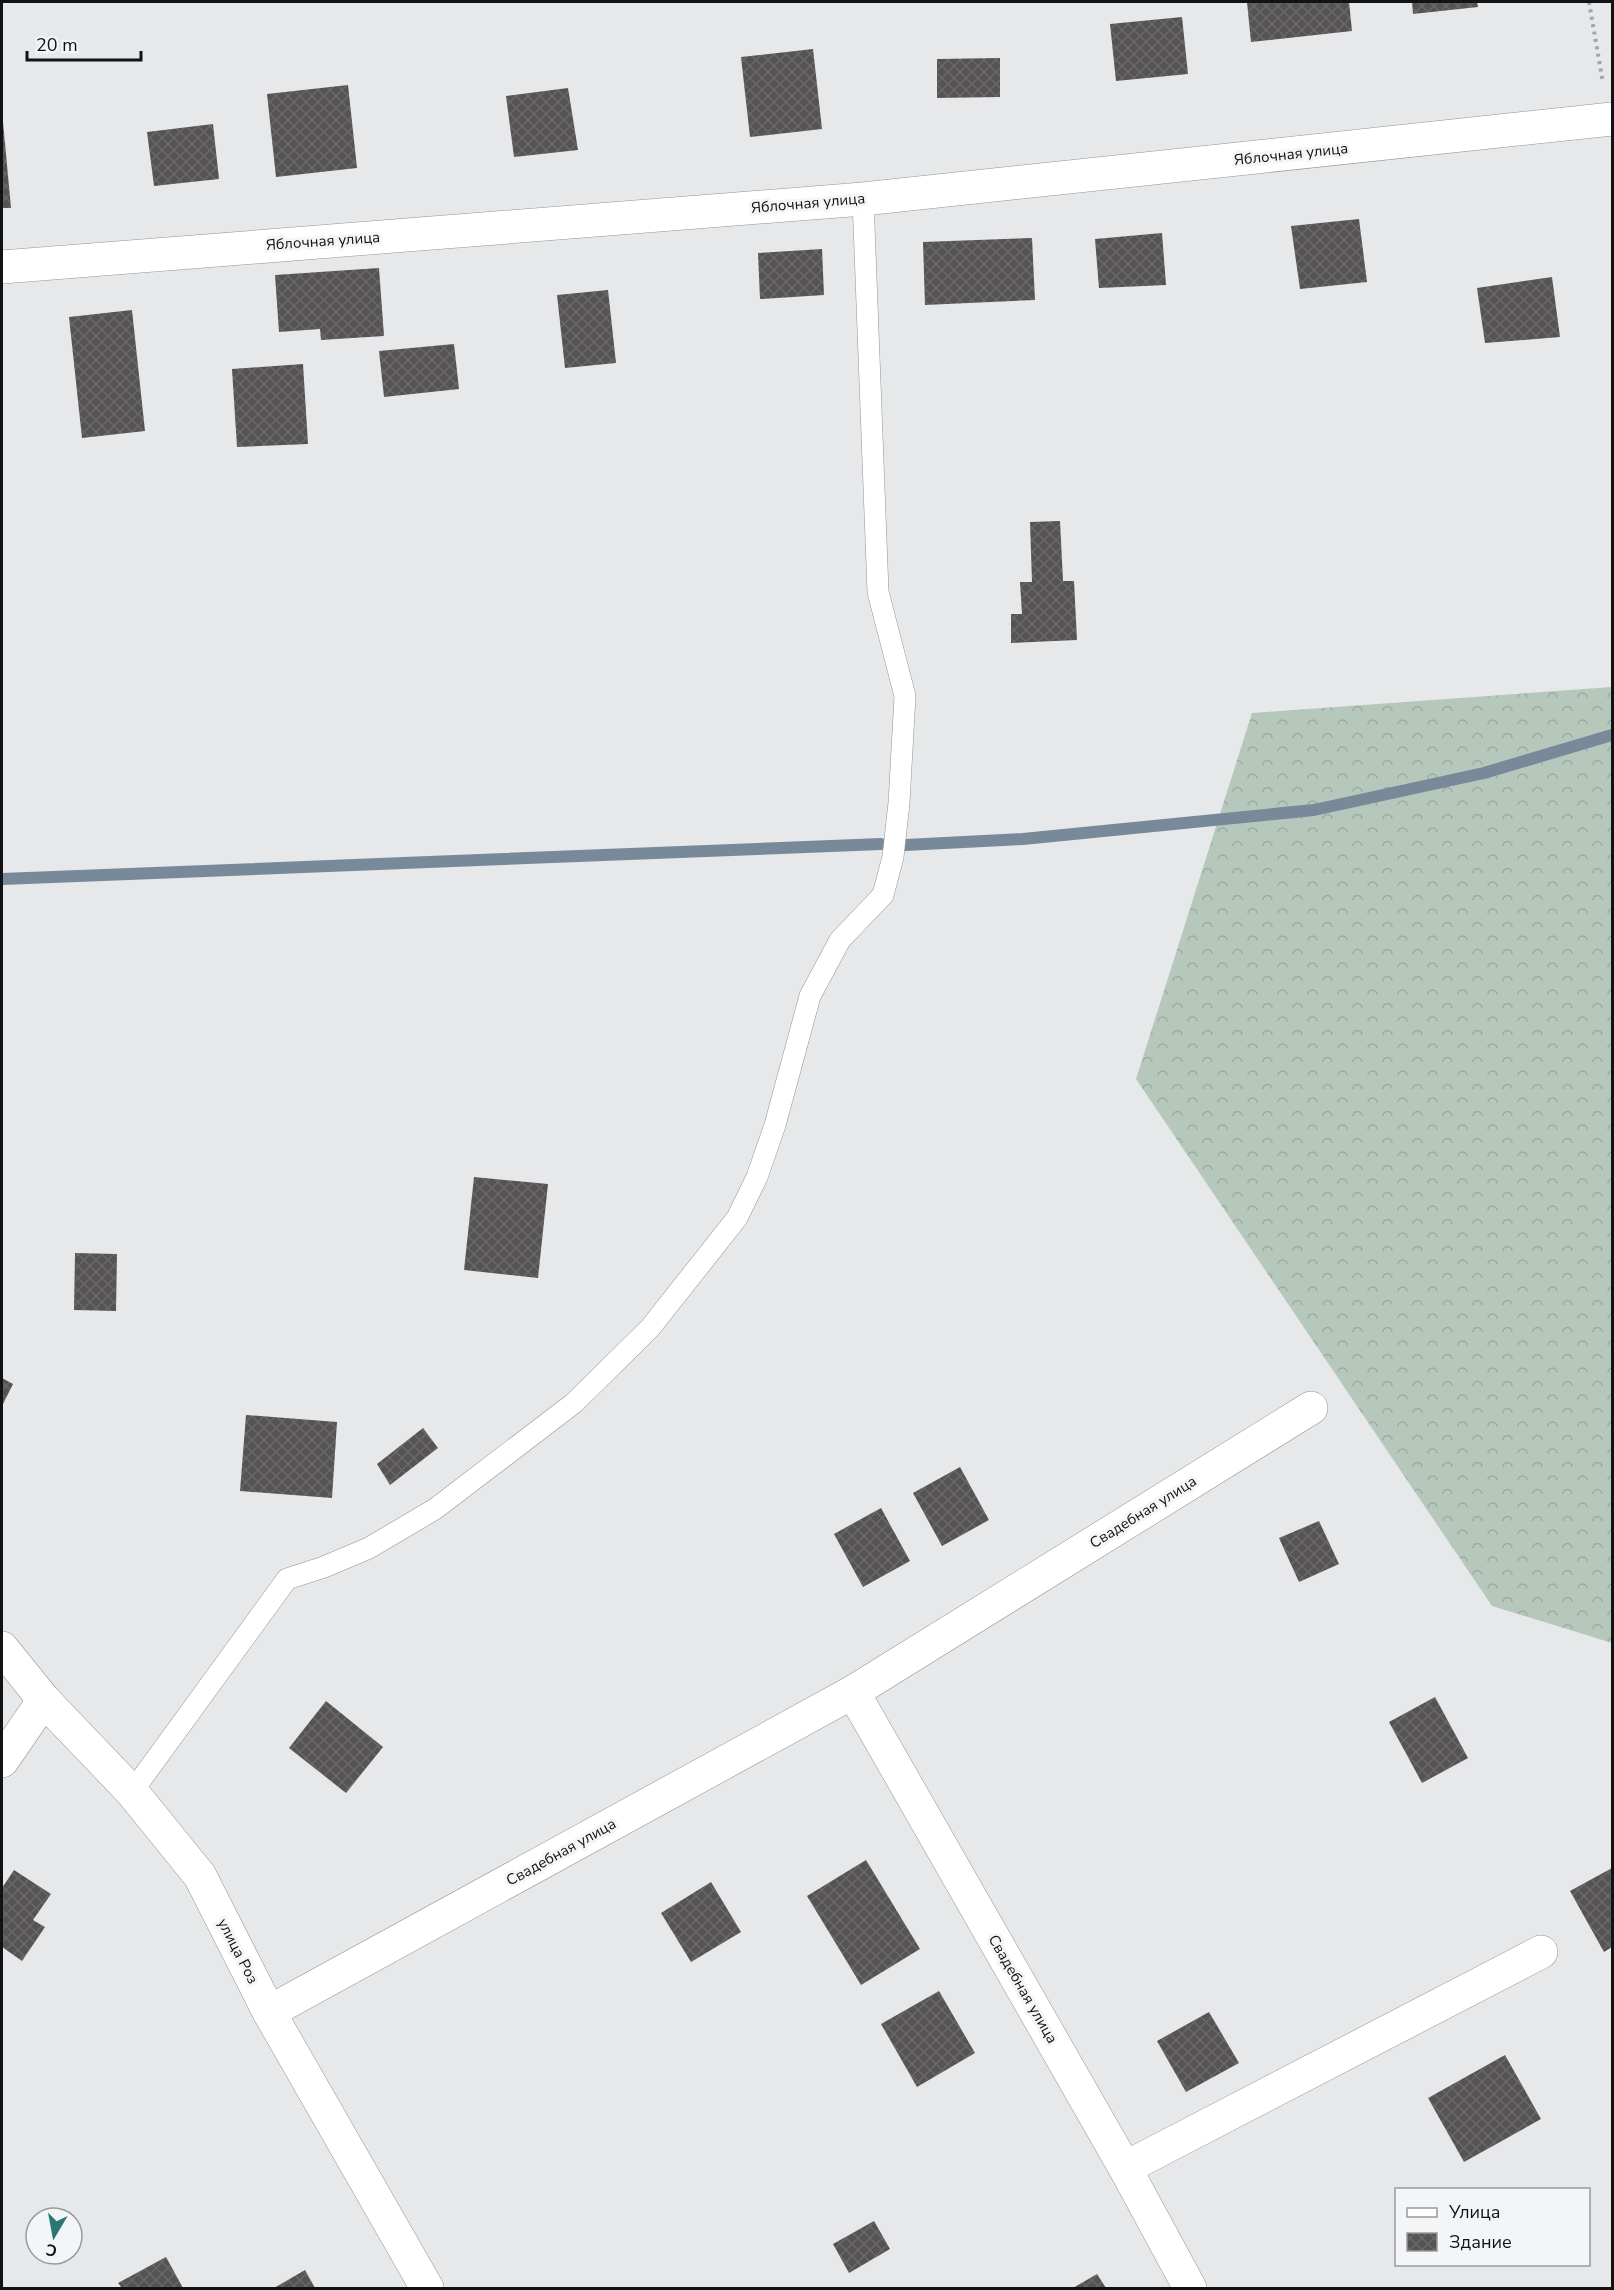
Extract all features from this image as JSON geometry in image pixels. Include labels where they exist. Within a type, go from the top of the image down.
[{"type":"street","name":"Яблочная улица","points":[[2,267],[863,199],[1611,119]]},
{"type":"street","name":"Свадебная улица","points":[[269,2013],[853,1692],[1311,1408]]},
{"type":"street","name":"улица Роз","points":[[2,1648],[44,1700],[132,1792],[200,1876],[269,2013],[427,2289]]},
{"type":"street","name":"Свадебная улица","points":[[853,1692],[1125,2168],[1190,2289]]},
{"type":"street","points":[[2,1761],[44,1700]]},
{"type":"street","points":[[1125,2168],[1541,1952]]},
{"type":"lane","points":[[132,1792],[287,1579],[324,1567],[369,1548],[435,1509],[574,1403],[651,1328],[737,1218],[757,1176],[775,1125],[810,996],[840,940],[883,895],[893,857],[899,803],[905,696],[878,592],[863,199]]},
{"type":"path","points":[[1589,2],[1611,119]]},
{"type":"green space","points":[[1612,687],[1612,1643],[1492,1606],[1136,1079],[1252,713]]},
{"type":"building","points":[[1247,2],[1349,2],[1352,31],[1251,42]]},
{"type":"building","points":[[1412,2],[1477,2],[1478,7],[1413,14]]},
{"type":"building","points":[[1182,17],[1188,74],[1116,81],[1110,24]]},
{"type":"building","points":[[813,49],[822,129],[750,137],[741,57]]},
{"type":"building","points":[[1000,58],[1000,97],[937,98],[937,59]]},
{"type":"building","points":[[348,85],[357,168],[276,177],[267,94]]},
{"type":"building","points":[[568,88],[578,150],[514,157],[506,96]]},
{"type":"building","points":[[3,122],[11,208],[2,208]]},
{"type":"building","points":[[213,124],[219,179],[154,186],[147,132]]},
{"type":"building","points":[[1359,219],[1367,282],[1300,289],[1291,226]]},
{"type":"building","points":[[1162,233],[1166,285],[1099,288],[1095,239]]},
{"type":"building","points":[[1032,238],[1035,300],[925,305],[923,242]]},
{"type":"building","points":[[822,249],[824,295],[760,299],[758,253]]},
{"type":"building","points":[[379,268],[384,336],[321,340],[320,329],[279,332],[275,275]]},
{"type":"building","points":[[1552,277],[1560,337],[1485,343],[1477,288]]},
{"type":"building","points":[[608,290],[616,363],[565,368],[557,295]]},
{"type":"building","points":[[132,310],[145,431],[82,438],[69,317]]},
{"type":"building","points":[[454,344],[459,389],[384,397],[379,351]]},
{"type":"building","points":[[303,364],[308,444],[237,447],[232,369]]},
{"type":"building","points":[[1060,521],[1063,581],[1074,581],[1077,640],[1011,643],[1011,614],[1022,614],[1020,582],[1032,582],[1030,522]]},
{"type":"building","points":[[474,1177],[548,1184],[538,1278],[464,1270]]},
{"type":"building","points":[[75,1253],[117,1254],[116,1311],[74,1310]]},
{"type":"building","points":[[2,1378],[13,1384],[2,1406]]},
{"type":"building","points":[[246,1415],[337,1422],[332,1498],[240,1491]]},
{"type":"building","points":[[423,1428],[438,1448],[390,1485],[377,1464]]},
{"type":"building","points":[[960,1467],[989,1520],[942,1546],[913,1493]]},
{"type":"building","points":[[881,1508],[910,1561],[863,1587],[834,1534]]},
{"type":"building","points":[[1319,1521],[1339,1564],[1299,1582],[1279,1538]]},
{"type":"building","points":[[1435,1697],[1468,1758],[1422,1783],[1389,1722]]},
{"type":"building","points":[[326,1701],[383,1747],[346,1793],[289,1748]]},
{"type":"building","points":[[866,1860],[920,1949],[861,1985],[807,1896]]},
{"type":"building","points":[[1612,1868],[1612,1947],[1604,1952],[1570,1891]]},
{"type":"building","points":[[14,1870],[51,1894],[33,1920],[45,1927],[22,1961],[2,1947],[2,1888]]},
{"type":"building","points":[[711,1882],[741,1932],[691,1962],[661,1913]]},
{"type":"building","points":[[939,1991],[975,2053],[917,2087],[881,2024]]},
{"type":"building","points":[[1209,2012],[1239,2063],[1186,2092],[1157,2041]]},
{"type":"building","points":[[1505,2055],[1541,2119],[1464,2162],[1428,2098]]},
{"type":"building","points":[[874,2221],[890,2249],[849,2273],[833,2244]]},
{"type":"building","points":[[166,2257],[183,2288],[122,2288],[118,2283]]},
{"type":"building","points":[[305,2270],[315,2288],[274,2288]]},
{"type":"building","points":[[1097,2274],[1106,2288],[1073,2288]]},
{"type":"waterway","points":[[905,845],[1023,839],[1314,810],[1484,773],[1612,735]]},
{"type":"waterway","points":[[2,879],[881,844]]}]
